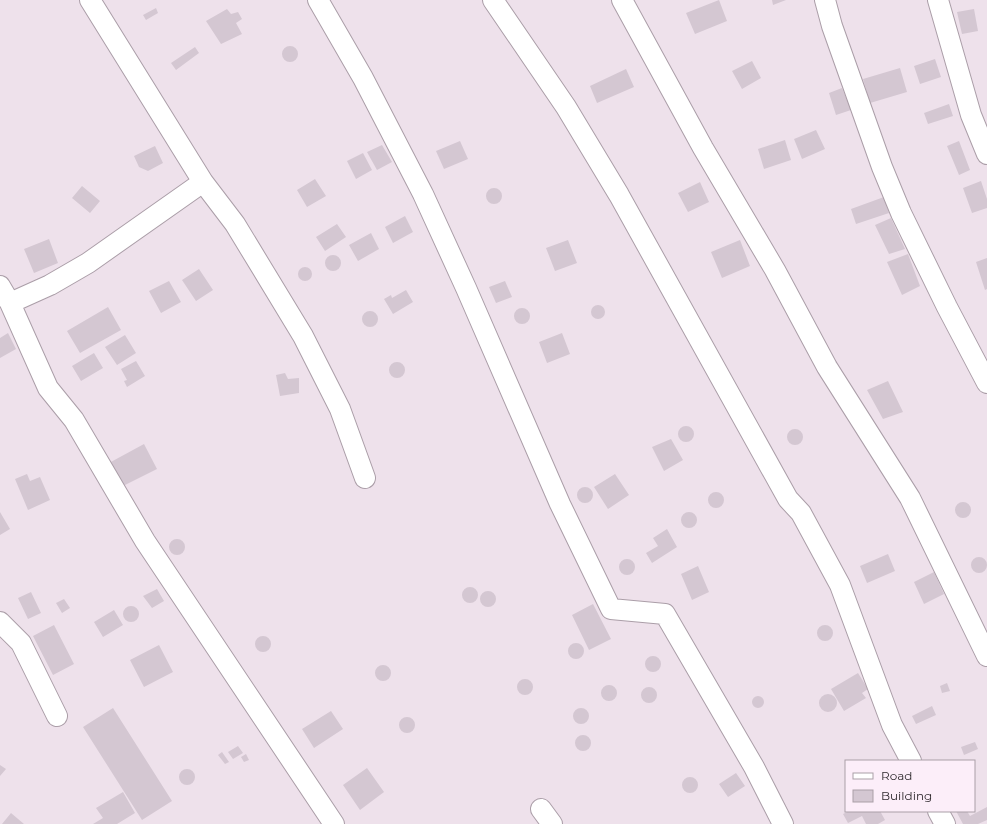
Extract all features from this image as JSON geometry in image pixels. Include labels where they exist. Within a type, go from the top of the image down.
[{"type":"street","points":[[90,0],[203,182],[235,224],[303,336],[340,409],[365,478]]},
{"type":"street","points":[[318,0],[363,78],[423,194],[470,295],[560,504],[611,609],[665,614],[754,767],[783,824]]},
{"type":"street","points":[[493,0],[566,107],[619,195],[788,499],[801,513],[840,585],[892,725],[910,760]]},
{"type":"street","points":[[622,0],[703,148],[775,270],[827,367],[910,498],[987,656]]},
{"type":"street","points":[[825,0],[832,26],[882,166],[901,212],[947,307],[987,383]]},
{"type":"street","points":[[938,0],[971,115],[987,154]]},
{"type":"street","points":[[10,303],[50,285],[88,263],[203,182]]},
{"type":"street","points":[[0,286],[10,303],[48,388],[74,420],[145,541],[334,824]]},
{"type":"street","points":[[0,622],[21,643],[57,716]]},
{"type":"street","points":[[939,812],[945,824]]},
{"type":"building","points":[[719,0],[727,21],[695,34],[686,13]]},
{"type":"building","points":[[772,0],[786,0],[773,5]]},
{"type":"building","points":[[156,8],[158,13],[146,20],[143,15]]},
{"type":"building","points":[[227,9],[231,14],[238,12],[242,19],[236,23],[242,34],[221,44],[206,21]]},
{"type":"building","points":[[974,9],[978,31],[962,34],[957,12]]},
{"type":"building","points":[[287,46],[293,46],[298,51],[296,60],[293,62],[287,62],[282,57],[282,51]]},
{"type":"building","points":[[195,47],[199,53],[176,70],[171,63]]},
{"type":"building","points":[[935,59],[941,77],[920,84],[914,66]]},
{"type":"building","points":[[752,61],[761,78],[742,89],[732,71]]},
{"type":"building","points":[[900,68],[907,92],[870,103],[863,79]]},
{"type":"building","points":[[626,69],[634,87],[597,103],[590,86]]},
{"type":"building","points":[[842,88],[851,110],[836,115],[829,93]]},
{"type":"building","points":[[949,104],[953,116],[928,124],[924,113]]},
{"type":"building","points":[[816,130],[825,149],[802,159],[794,139]]},
{"type":"building","points":[[785,140],[791,160],[764,169],[758,149]]},
{"type":"building","points":[[460,141],[468,159],[444,169],[436,151]]},
{"type":"building","points":[[959,141],[970,170],[959,175],[947,146]]},
{"type":"building","points":[[382,145],[392,162],[377,170],[367,152]]},
{"type":"building","points":[[155,146],[163,163],[148,171],[139,167],[134,156]]},
{"type":"building","points":[[363,153],[372,170],[356,179],[347,161]]},
{"type":"building","points":[[315,179],[326,196],[307,207],[297,190]]},
{"type":"building","points":[[981,181],[987,199],[987,208],[972,213],[963,188]]},
{"type":"building","points":[[700,182],[709,202],[688,212],[678,193]]},
{"type":"building","points":[[82,186],[100,201],[90,213],[72,198]]},
{"type":"building","points":[[494,188],[501,193],[502,196],[497,203],[494,204],[487,199],[486,196],[491,189]]},
{"type":"building","points":[[884,197],[889,213],[856,224],[851,209]]},
{"type":"building","points":[[405,216],[413,232],[393,243],[385,227]]},
{"type":"building","points":[[891,218],[905,249],[889,254],[875,225]]},
{"type":"building","points":[[337,224],[346,237],[325,251],[316,237]]},
{"type":"building","points":[[371,233],[379,249],[358,261],[349,245]]},
{"type":"building","points":[[49,239],[58,263],[34,273],[24,249]]},
{"type":"building","points":[[568,240],[577,263],[555,271],[546,248]]},
{"type":"building","points":[[740,240],[750,266],[722,278],[711,252]]},
{"type":"building","points":[[908,254],[920,286],[902,295],[887,262]]},
{"type":"building","points":[[333,255],[339,257],[341,263],[339,269],[333,271],[327,269],[325,263],[327,257]]},
{"type":"building","points":[[987,258],[987,289],[985,290],[976,262]]},
{"type":"building","points":[[302,267],[308,267],[312,271],[312,277],[308,281],[302,281],[298,277],[298,271]]},
{"type":"building","points":[[199,269],[213,290],[196,301],[182,280]]},
{"type":"building","points":[[169,281],[181,302],[161,313],[149,291]]},
{"type":"building","points":[[505,281],[512,297],[496,303],[489,287]]},
{"type":"building","points":[[406,290],[413,302],[393,314],[384,299],[391,295],[392,298]]},
{"type":"building","points":[[595,305],[601,305],[605,309],[605,315],[601,319],[595,319],[591,315],[591,309]]},
{"type":"building","points":[[108,307],[121,330],[80,353],[67,331]]},
{"type":"building","points":[[522,308],[529,313],[530,316],[525,323],[522,324],[515,319],[514,316],[519,309]]},
{"type":"building","points":[[367,311],[373,311],[378,316],[376,325],[373,327],[367,327],[362,322],[362,316]]},
{"type":"building","points":[[8,333],[16,349],[0,358],[0,338]]},
{"type":"building","points":[[562,333],[570,354],[547,363],[539,342]]},
{"type":"building","points":[[125,335],[136,353],[117,365],[105,347]]},
{"type":"building","points":[[94,353],[103,368],[81,381],[72,366]]},
{"type":"building","points":[[136,361],[145,376],[127,387],[124,381],[127,380],[121,369]]},
{"type":"building","points":[[394,362],[400,362],[405,367],[403,376],[400,378],[394,378],[389,373],[389,367]]},
{"type":"building","points":[[285,373],[288,379],[299,378],[299,393],[280,396],[276,375]]},
{"type":"building","points":[[888,381],[903,412],[883,419],[867,390]]},
{"type":"building","points":[[683,426],[689,426],[694,431],[692,440],[689,442],[683,442],[678,437],[678,431]]},
{"type":"building","points":[[792,429],[798,429],[803,434],[801,443],[798,445],[792,445],[787,440],[787,434]]},
{"type":"building","points":[[671,439],[683,460],[664,471],[652,447]]},
{"type":"building","points":[[144,444],[157,469],[121,487],[109,463]]},
{"type":"building","points":[[27,474],[30,481],[40,477],[50,500],[28,510],[15,479]]},
{"type":"building","points":[[615,474],[629,495],[608,509],[594,487]]},
{"type":"building","points":[[582,487],[588,487],[593,492],[591,501],[588,503],[582,503],[577,498],[577,492]]},
{"type":"building","points":[[713,492],[719,492],[724,497],[722,506],[719,508],[713,508],[708,503],[708,497]]},
{"type":"building","points":[[960,502],[966,502],[971,507],[969,516],[966,518],[960,518],[955,513],[955,507]]},
{"type":"building","points":[[0,512],[10,529],[0,535]]},
{"type":"building","points":[[689,512],[695,514],[697,520],[695,526],[689,528],[683,526],[681,520],[683,514]]},
{"type":"building","points":[[667,529],[677,547],[652,563],[646,553],[658,546],[653,538]]},
{"type":"building","points":[[174,539],[180,539],[185,544],[183,553],[180,555],[174,555],[169,550],[169,544]]},
{"type":"building","points":[[888,554],[895,571],[867,583],[860,566]]},
{"type":"building","points":[[976,557],[982,557],[987,562],[985,571],[982,573],[976,573],[971,568],[971,562]]},
{"type":"building","points":[[624,559],[630,559],[635,564],[633,573],[630,575],[624,575],[619,570],[619,564]]},
{"type":"building","points":[[698,566],[709,592],[692,600],[681,574]]},
{"type":"building","points":[[934,572],[944,594],[924,604],[914,582]]},
{"type":"building","points":[[467,587],[473,587],[478,592],[476,601],[473,603],[467,603],[462,598],[462,592]]},
{"type":"building","points":[[157,589],[164,601],[152,608],[143,596]]},
{"type":"building","points":[[485,591],[491,591],[496,596],[494,605],[491,607],[485,607],[480,602],[480,596]]},
{"type":"building","points":[[31,592],[41,613],[28,619],[18,598]]},
{"type":"building","points":[[64,599],[70,608],[62,613],[56,603]]},
{"type":"building","points":[[593,604],[611,639],[589,650],[572,615]]},
{"type":"building","points":[[128,606],[134,606],[139,611],[137,620],[134,622],[128,622],[123,617],[123,611]]},
{"type":"building","points":[[114,610],[123,625],[103,637],[94,622]]},
{"type":"building","points":[[54,625],[74,664],[53,675],[33,636]]},
{"type":"building","points":[[825,625],[832,630],[833,633],[828,640],[825,641],[818,636],[817,633],[822,626]]},
{"type":"building","points":[[260,636],[266,636],[271,641],[269,650],[266,652],[260,652],[255,647],[255,641]]},
{"type":"building","points":[[573,643],[579,643],[584,648],[582,657],[579,659],[573,659],[568,654],[568,648]]},
{"type":"building","points":[[159,645],[173,672],[144,687],[130,660]]},
{"type":"building","points":[[650,656],[656,656],[661,661],[659,670],[656,672],[650,672],[645,667],[645,661]]},
{"type":"building","points":[[380,665],[386,665],[391,670],[389,679],[386,681],[380,681],[375,676],[375,670]]},
{"type":"building","points":[[858,673],[868,689],[862,693],[866,698],[844,711],[831,689]]},
{"type":"building","points":[[522,679],[528,679],[533,684],[531,693],[528,695],[522,695],[517,690],[517,684]]},
{"type":"building","points":[[947,683],[950,691],[942,693],[940,686]]},
{"type":"building","points":[[606,685],[612,685],[617,690],[615,699],[612,701],[606,701],[601,696],[601,690]]},
{"type":"building","points":[[646,687],[652,687],[657,692],[655,701],[652,703],[646,703],[641,698],[641,692]]},
{"type":"building","points":[[828,694],[834,697],[837,703],[834,709],[828,712],[822,709],[819,703],[822,697]]},
{"type":"building","points":[[758,696],[762,698],[764,702],[762,706],[758,708],[754,706],[752,702],[754,698]]},
{"type":"building","points":[[932,706],[936,715],[916,724],[912,716]]},
{"type":"building","points":[[113,708],[172,801],[142,820],[83,727]]},
{"type":"building","points":[[578,708],[584,708],[589,713],[587,722],[584,724],[578,724],[573,719],[573,713]]},
{"type":"building","points":[[331,711],[343,729],[314,748],[302,729]]},
{"type":"building","points":[[404,717],[410,717],[415,722],[413,731],[410,733],[404,733],[399,728],[399,722]]},
{"type":"building","points":[[580,735],[586,735],[591,740],[589,749],[586,751],[580,751],[575,746],[575,740]]},
{"type":"building","points":[[975,742],[978,749],[964,755],[961,747]]},
{"type":"building","points":[[238,746],[243,753],[233,759],[228,752]]},
{"type":"building","points":[[222,752],[229,762],[225,764],[218,755]]},
{"type":"building","points":[[246,754],[249,760],[244,762],[241,757]]},
{"type":"building","points":[[0,765],[6,769],[0,776]]},
{"type":"building","points":[[367,768],[384,792],[360,810],[343,785]]},
{"type":"building","points":[[184,769],[190,769],[195,774],[193,783],[190,785],[184,785],[179,780],[179,774]]},
{"type":"building","points":[[736,773],[745,786],[728,797],[719,784]]},
{"type":"building","points":[[687,777],[693,777],[698,782],[696,791],[693,793],[687,793],[682,788],[682,782]]},
{"type":"building","points":[[123,792],[135,813],[117,824],[93,824],[103,818],[96,808]]},
{"type":"building","points":[[987,807],[987,820],[978,824],[963,824],[957,812],[968,812],[970,816]]},
{"type":"building","points":[[847,812],[881,812],[885,820],[878,824],[866,824],[862,816],[848,823],[843,814]]},
{"type":"building","points":[[11,813],[24,824],[2,824]]}]
